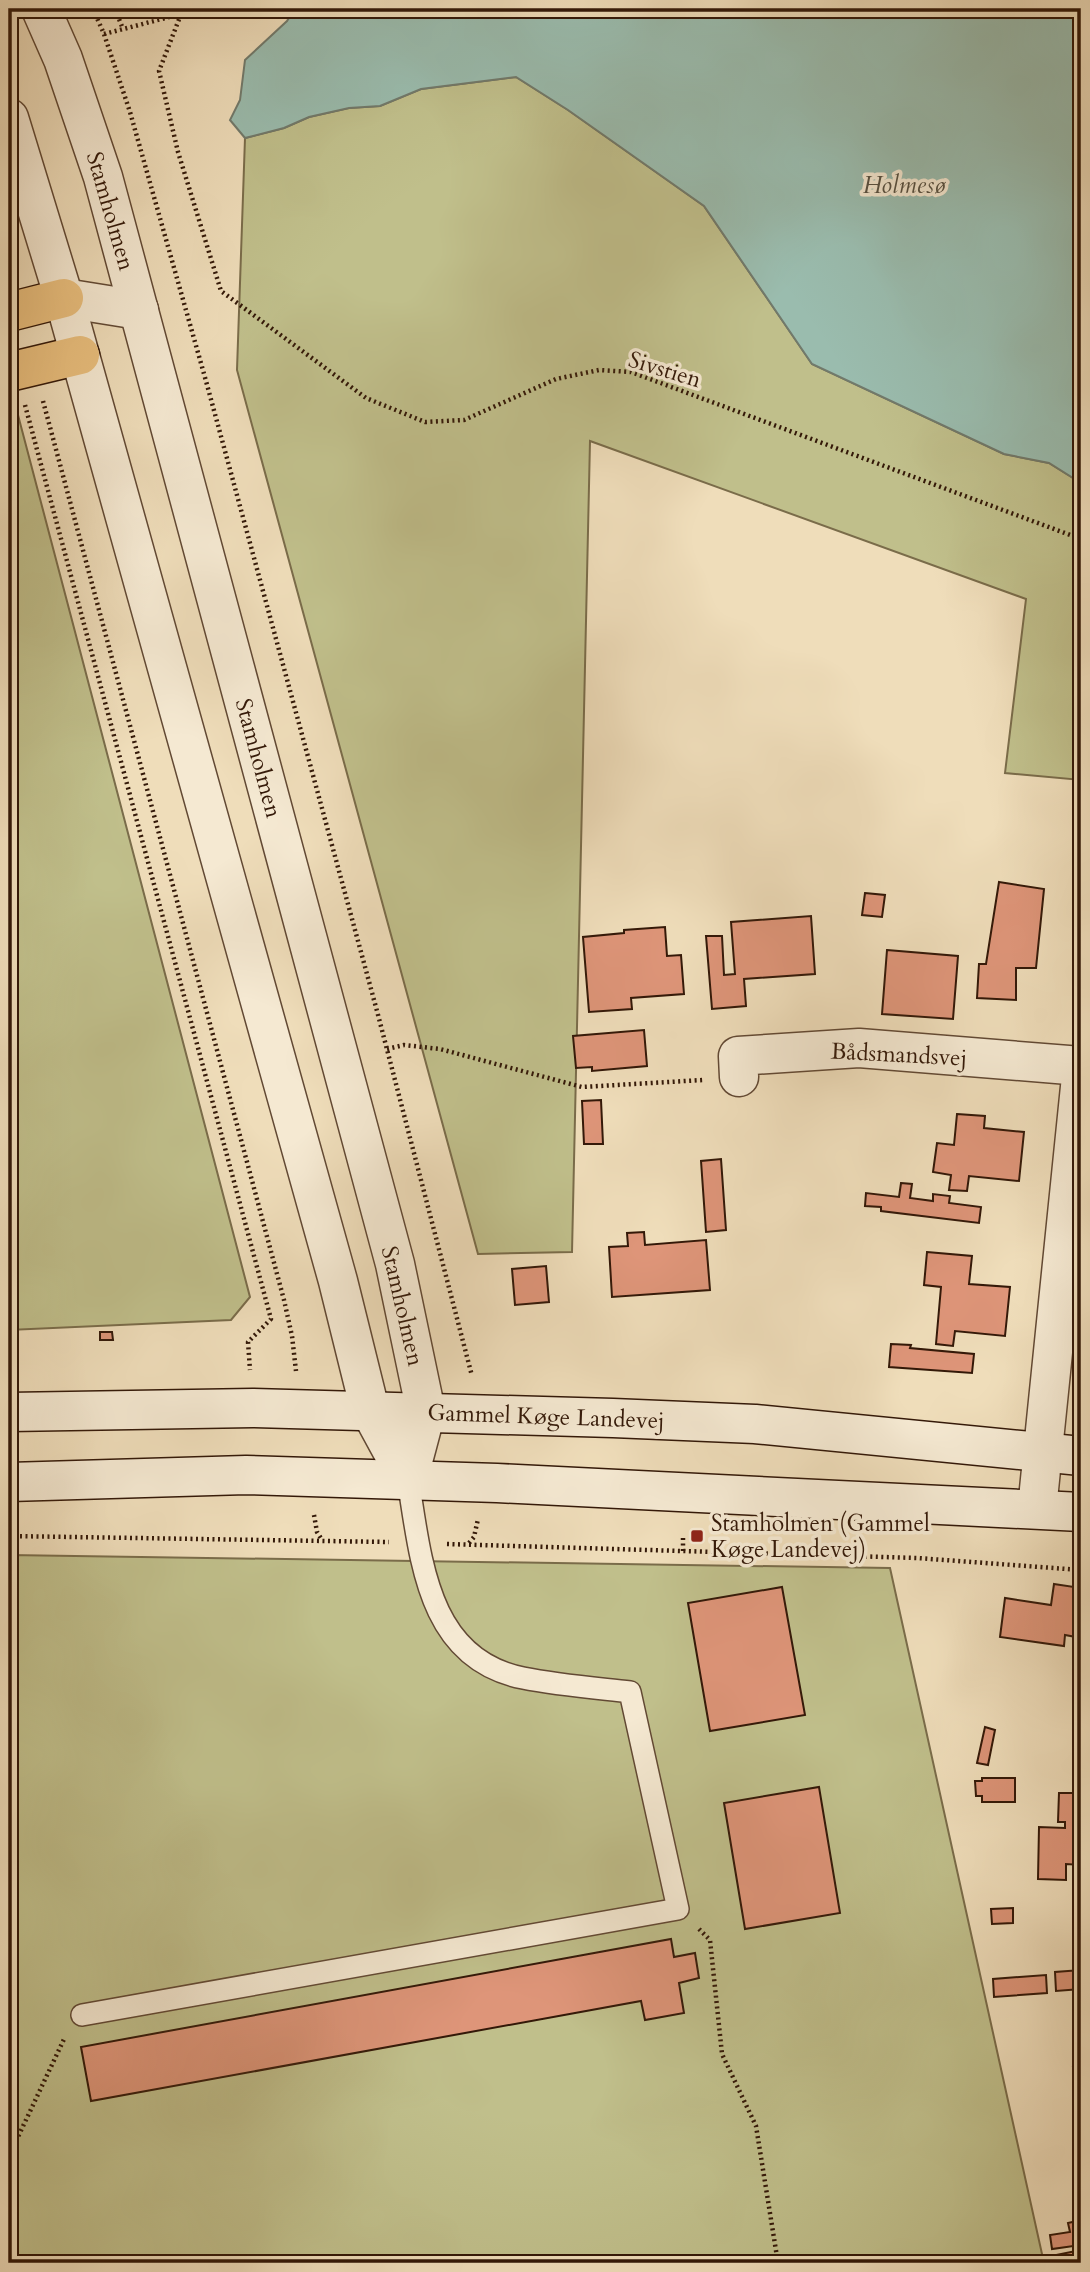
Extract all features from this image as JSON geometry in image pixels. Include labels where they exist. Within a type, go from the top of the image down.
[{"type":"highway","points":[[9,312],[64,298]]},
{"type":"highway","points":[[19,369],[80,355]]},
{"type":"street","name":"Stamholmen","points":[[41,9],[62,59],[103,177],[395,1264],[426,1412],[408,1480]]},
{"type":"street","points":[[9,118],[80,355],[334,1268],[370,1410],[408,1480]]},
{"type":"street","points":[[64,298],[139,310]]},
{"type":"street","points":[[80,355],[139,310]]},
{"type":"street","name":"Bådsmandsvej","points":[[739,1077],[738,1056],[859,1048],[1081,1066]]},
{"type":"street","points":[[1037,1509],[1081,1077]]},
{"type":"street","name":"Gammel Køge Landevej","points":[[9,1412],[253,1408],[755,1424],[1081,1456]]},
{"type":"street","points":[[9,1482],[246,1475],[408,1480],[1081,1513]]},
{"type":"lane","points":[[82,2015],[678,1909],[630,1692],[521,1678],[493,1667],[467,1651],[443,1623],[422,1567],[408,1480]]},
{"type":"path","points":[[93,9],[130,113],[202,367],[387,1049],[482,1414]]},
{"type":"path","points":[[115,9],[123,29]]},
{"type":"path","points":[[104,34],[184,10]]},
{"type":"path","name":"Sivstien","points":[[184,10],[159,72],[178,152],[221,291],[366,398],[425,422],[464,420],[556,379],[599,370],[631,372],[1081,539]]},
{"type":"path","points":[[19,369],[49,501],[271,1319],[248,1342],[253,1408]]},
{"type":"path","points":[[19,369],[284,1300],[292,1336],[300,1409]]},
{"type":"path","points":[[387,1049],[404,1045],[440,1049],[582,1087],[739,1077]]},
{"type":"path","points":[[682,1550],[683,1535]]},
{"type":"path","points":[[9,1536],[260,1538],[682,1550],[917,1558],[1081,1570]]},
{"type":"path","points":[[678,1909],[710,1940],[722,2054],[756,2126],[778,2263]]},
{"type":"path","points":[[9,2156],[75,2017],[82,2015]]},
{"type":"shaded area","points":[[516,77],[568,110],[704,206],[812,364],[1004,454],[1049,463],[1081,483],[1081,780],[1005,773],[1026,599],[590,441],[572,1252],[478,1254],[237,370],[245,138],[284,128],[309,117],[349,108],[380,106],[421,89]]},
{"type":"shaded area","points":[[13,396],[250,1297],[231,1320],[9,1330],[9,398]]},
{"type":"shaded area","points":[[9,1555],[890,1568],[1044,2263],[9,2263]]},
{"type":"water","name":"Holmesø","points":[[294,9],[1081,9],[1081,483],[1049,463],[1004,454],[812,364],[704,206],[568,110],[516,77],[421,89],[380,106],[349,108],[309,117],[284,128],[245,138],[230,120],[240,100],[245,60],[287,21]]},
{"type":"building","points":[[999,882],[1044,889],[1036,968],[1016,968],[1016,1000],[977,998],[979,964],[986,964]]},
{"type":"building","points":[[865,893],[885,895],[882,917],[862,915]]},
{"type":"building","points":[[811,916],[815,974],[744,979],[746,1006],[712,1009],[706,936],[722,936],[724,975],[735,974],[731,922]]},
{"type":"building","points":[[665,927],[667,956],[681,955],[684,994],[631,998],[632,1009],[589,1012],[583,937]]},
{"type":"building","points":[[887,950],[958,956],[953,1019],[882,1014]]},
{"type":"building","points":[[644,1030],[647,1066],[592,1071],[592,1067],[576,1068],[573,1036]]},
{"type":"building","points":[[601,1100],[603,1144],[584,1144],[582,1101]]},
{"type":"building","points":[[957,1114],[985,1116],[984,1128],[1024,1132],[1019,1181],[969,1176],[967,1191],[949,1190],[951,1175],[933,1172],[937,1143],[954,1145]]},
{"type":"building","points":[[721,1159],[726,1230],[706,1232],[701,1161]]},
{"type":"building","points":[[901,1183],[912,1184],[910,1198],[933,1201],[933,1194],[950,1196],[949,1203],[981,1207],[979,1223],[881,1211],[881,1207],[865,1206],[866,1193],[899,1197]]},
{"type":"building","points":[[644,1232],[645,1245],[706,1240],[710,1290],[612,1297],[609,1247],[628,1246],[627,1233]]},
{"type":"building","points":[[927,1252],[972,1256],[969,1284],[1010,1287],[1005,1336],[955,1331],[953,1346],[936,1344],[941,1287],[924,1285]]},
{"type":"building","points":[[546,1266],[549,1302],[515,1305],[512,1269]]},
{"type":"building","points":[[100,1332],[112,1332],[113,1340],[100,1340]]},
{"type":"building","points":[[891,1344],[974,1354],[972,1373],[889,1367]]},
{"type":"building","points":[[1054,1584],[1081,1588],[1081,1638],[1065,1635],[1064,1646],[1000,1637],[1005,1598],[1051,1605]]},
{"type":"building","points":[[782,1587],[805,1715],[710,1731],[688,1603]]},
{"type":"building","points":[[985,1727],[995,1730],[988,1765],[977,1763]]},
{"type":"building","points":[[982,1778],[1015,1778],[1015,1802],[982,1802],[982,1796],[976,1796],[975,1781],[982,1781]]},
{"type":"building","points":[[819,1787],[840,1913],[745,1929],[724,1803]]},
{"type":"building","points":[[1059,1793],[1081,1793],[1081,1865],[1066,1864],[1066,1880],[1038,1879],[1039,1827],[1065,1828],[1065,1822],[1058,1822]]},
{"type":"building","points":[[1013,1908],[1013,1923],[992,1924],[991,1909]]},
{"type":"building","points":[[671,1939],[674,1957],[695,1953],[699,1978],[679,1983],[684,2013],[645,2020],[641,2001],[91,2101],[81,2047]]},
{"type":"building","points":[[1081,1970],[1081,1989],[1056,1991],[1055,1972]]},
{"type":"building","points":[[1046,1975],[1047,1993],[994,1997],[993,1979]]},
{"type":"building","points":[[1081,2065],[1081,2090],[1077,2091],[1073,2067]]},
{"type":"building","points":[[1081,2220],[1081,2245],[1052,2249],[1050,2235],[1070,2232],[1068,2223]]},
{"type":"building","points":[[1081,2250],[1081,2263],[1057,2263],[1056,2255]]},
{"type":"place","name":"Stamholmen (Gammel Køge Landevej)","points":[[697,1536]]}]
